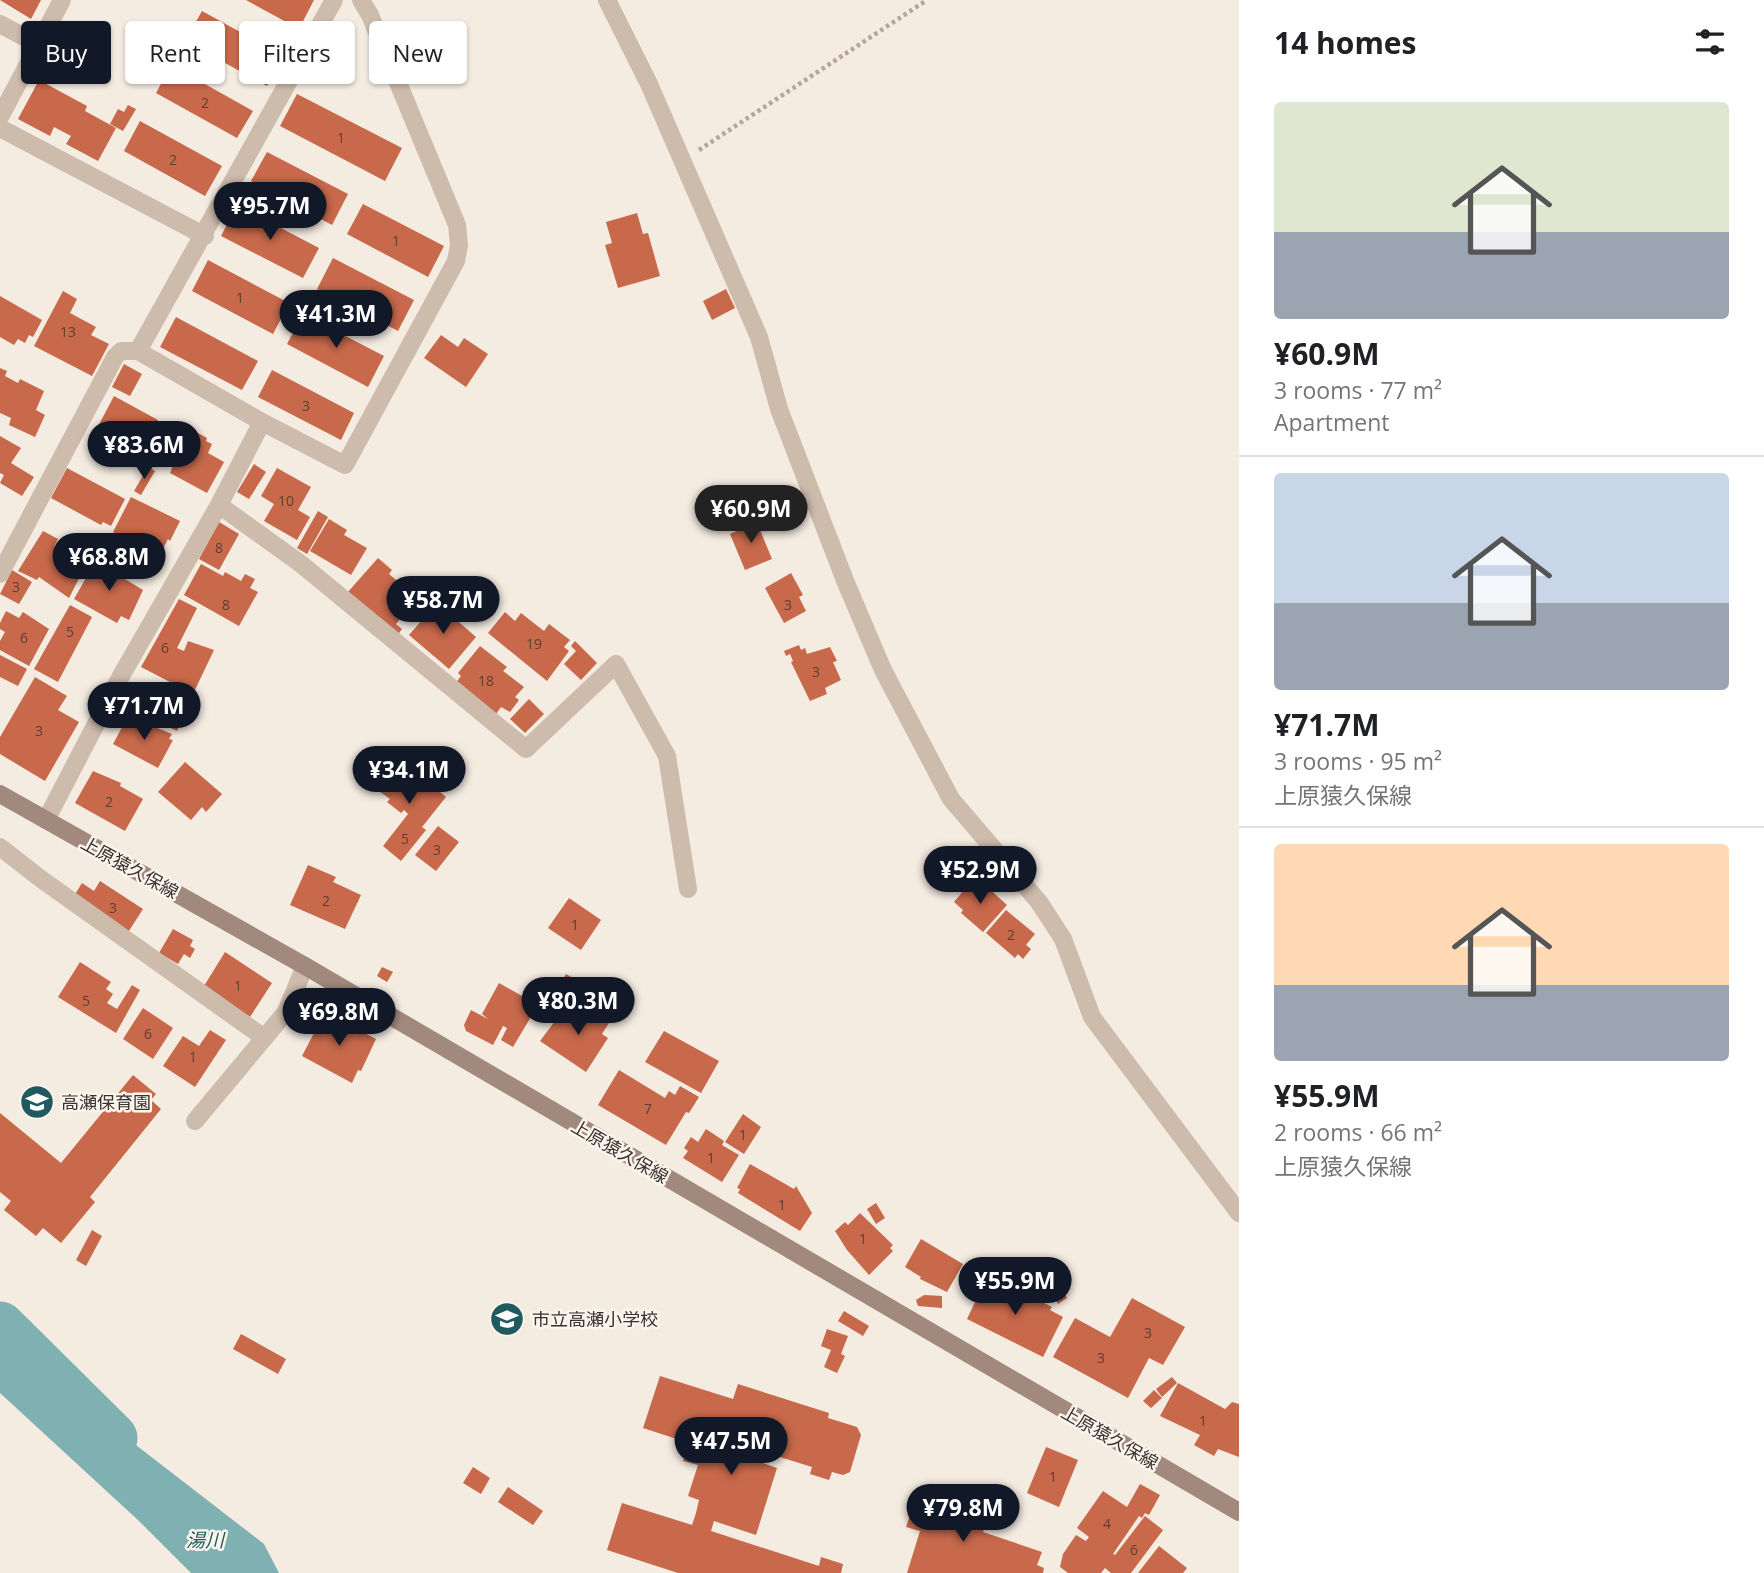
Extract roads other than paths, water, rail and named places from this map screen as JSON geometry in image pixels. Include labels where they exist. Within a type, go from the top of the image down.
[{"type":"main road","name":"上原猿久保線","points":[[0,794],[305,966],[1239,1511]]},
{"type":"street","points":[[50,21],[62,0]]},
{"type":"street","points":[[138,351],[205,236],[334,0]]},
{"type":"street","points":[[0,574],[115,357],[121,351],[138,351],[262,422],[345,465],[456,261],[459,245],[457,225],[370,15],[361,0]]},
{"type":"street","points":[[607,0],[649,84],[759,337],[779,409],[846,583],[883,670],[951,799],[1039,902],[1063,939],[1093,1017],[1239,1213]]},
{"type":"street","points":[[0,24],[21,35]]},
{"type":"street","points":[[0,117],[21,76]]},
{"type":"street","points":[[0,128],[205,236]]},
{"type":"street","points":[[46,820],[121,676],[219,505],[262,422]]},
{"type":"street","points":[[219,505],[301,564],[526,749],[616,664],[667,757],[688,888]]},
{"type":"street","points":[[0,847],[264,1037]]},
{"type":"street","points":[[195,1121],[286,1012],[305,966]]},
{"type":"water","name":"湯川","points":[[0,1340],[264,1544],[279,1573],[191,1573],[139,1521],[0,1393]]},
{"type":"waterway","name":"湯川","points":[[0,1327],[112,1438]]},
{"type":"place","name":"高瀬保育園","points":[[37,1102]]},
{"type":"place","name":"市立高瀬小学校","points":[[507,1319]]}]
